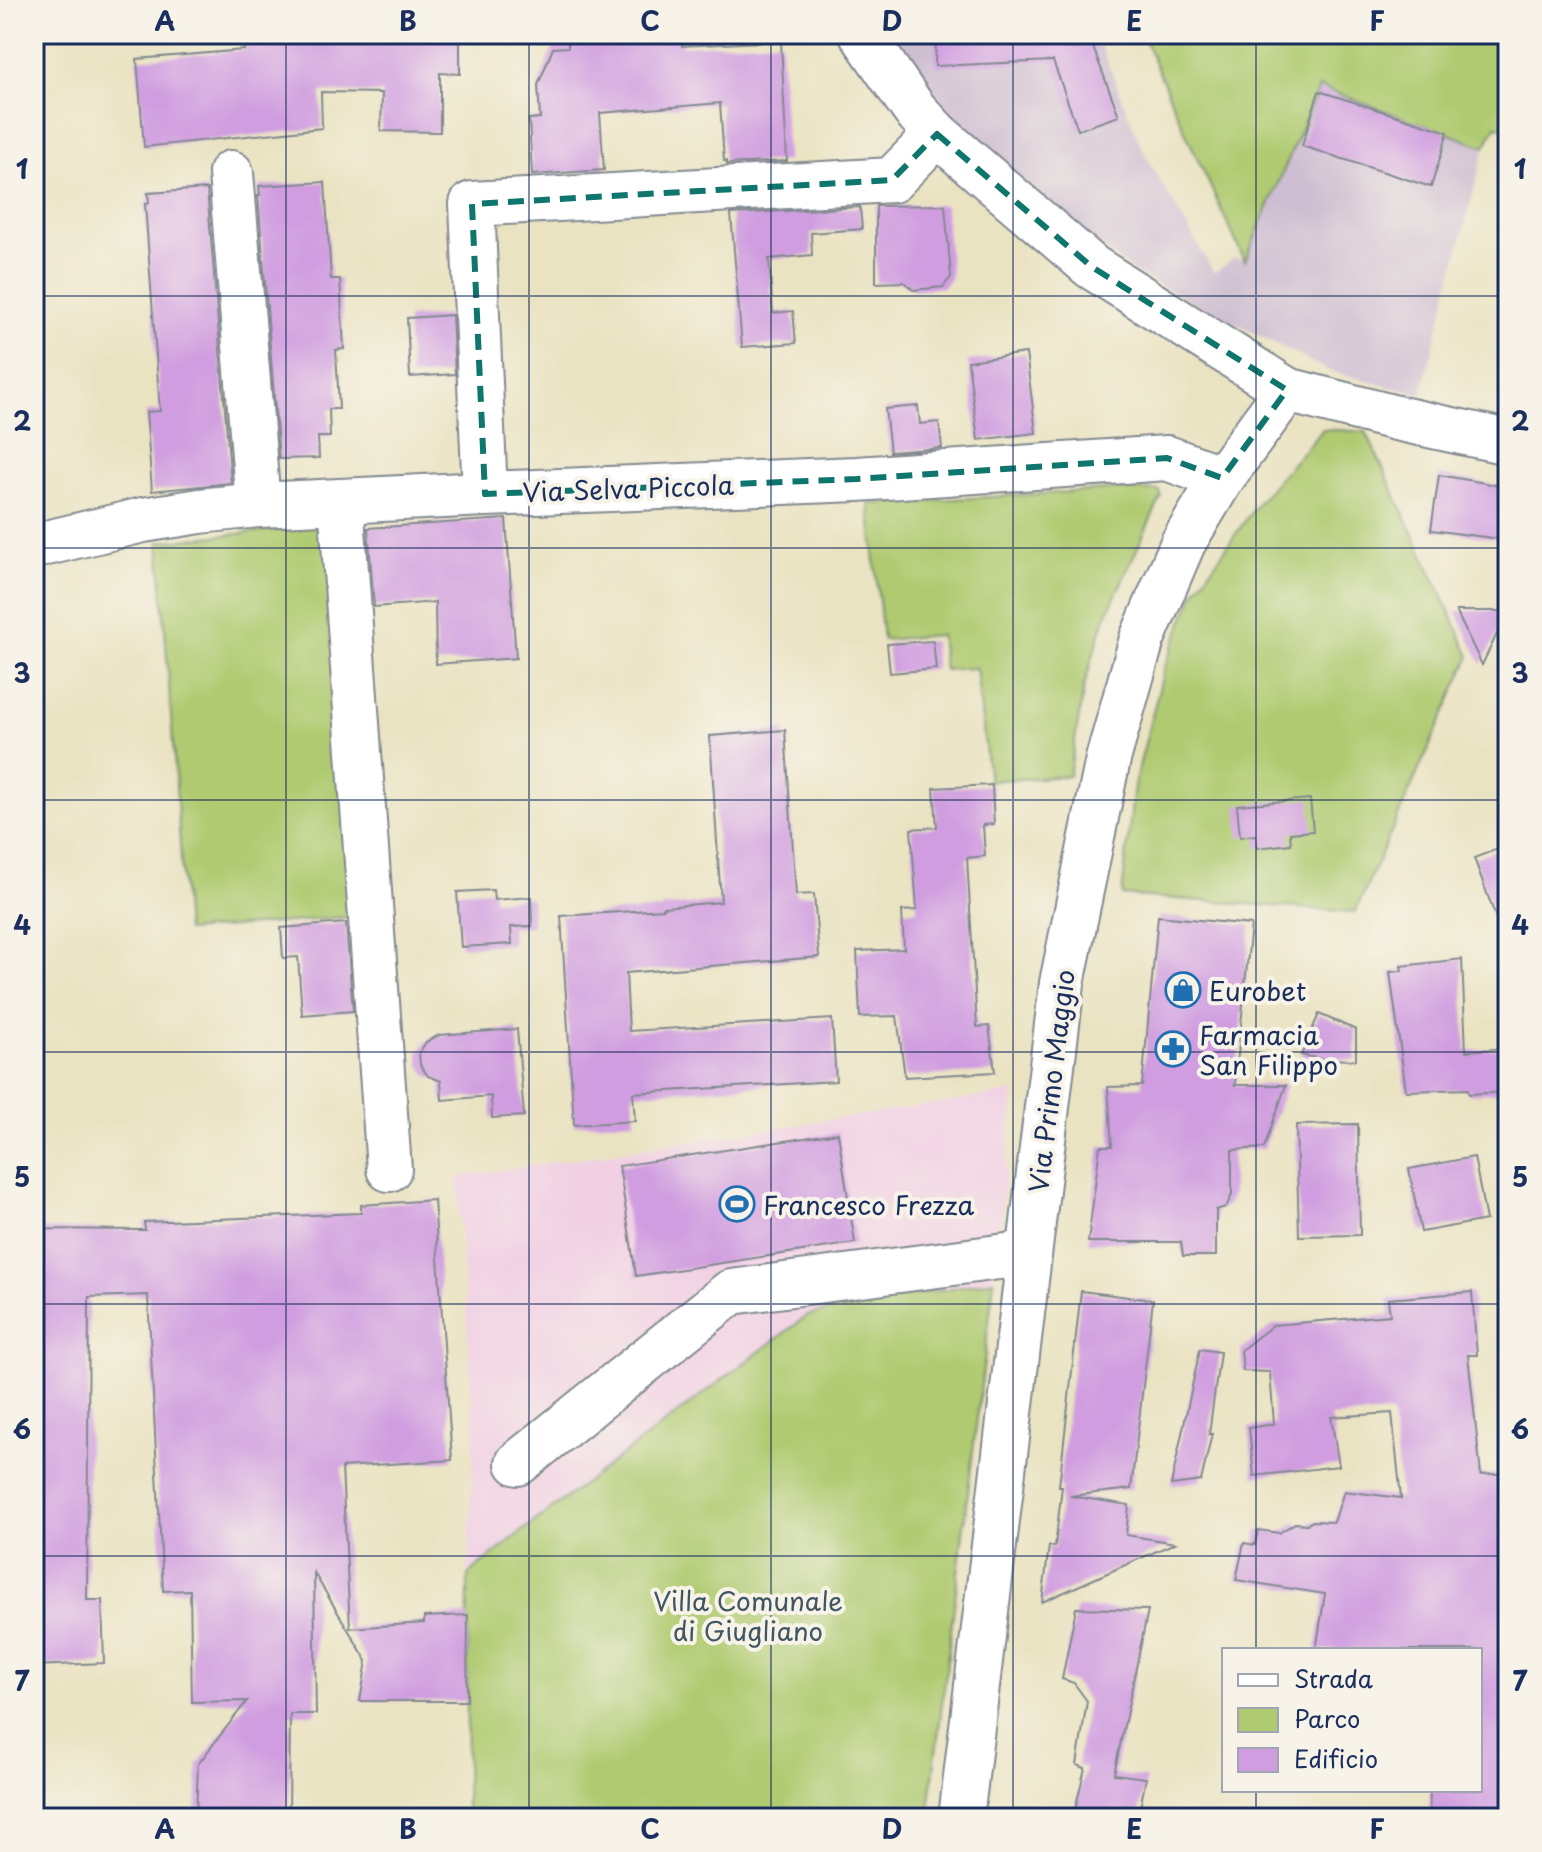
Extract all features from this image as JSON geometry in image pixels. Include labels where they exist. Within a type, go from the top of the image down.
[{"type":"street","points":[[862,34],[914,109],[937,134],[1092,267],[1287,390],[1508,442]]},
{"type":"street","points":[[485,494],[472,204],[892,180],[937,134]]},
{"type":"street","points":[[231,173],[258,505]]},
{"type":"street","name":"Via Primo Maggio","points":[[961,1818],[1062,983],[1108,759],[1142,639],[1183,543],[1222,478],[1287,390]]},
{"type":"street","name":"Via Selva Piccola","points":[[35,543],[143,520],[258,505],[857,479],[1167,458],[1222,478]]},
{"type":"street","points":[[341,501],[389,1169]]},
{"type":"street","points":[[518,1463],[731,1292],[1029,1253]]},
{"type":"highlighted area","points":[[937,134],[1092,267],[1287,390],[1222,478],[1167,458],[857,479],[485,494],[472,204],[892,180]]},
{"type":"shaded area","points":[[879,34],[1096,34],[1144,153],[1214,273],[1234,258],[1246,260],[1319,87],[1485,147],[1421,395],[1330,371],[1139,275],[1076,229],[921,94]]},
{"type":"shaded area","points":[[1014,1092],[994,1280],[808,1315],[468,1575],[474,1430],[457,1177]]},
{"type":"green space","points":[[1142,34],[1508,34],[1508,129],[1496,126],[1485,147],[1319,87],[1245,261]]},
{"type":"green space","points":[[1323,429],[1366,432],[1470,656],[1355,912],[1122,895],[1134,786],[1165,666],[1195,592],[1259,501]]},
{"type":"green space","points":[[1123,489],[1160,491],[1161,497],[1104,620],[1084,686],[1069,776],[989,781],[976,668],[944,670],[940,635],[883,640],[869,504]]},
{"type":"green space","points":[[333,524],[358,916],[186,931],[159,542]]},
{"type":"green space","name":"Villa Comunale di Giugliano","points":[[994,1280],[928,1818],[466,1818],[468,1575],[808,1315]]},
{"type":"building","points":[[243,34],[460,34],[460,74],[440,73],[440,132],[381,131],[382,93],[321,92],[322,128],[144,147],[137,59],[244,50]]},
{"type":"building","points":[[568,34],[681,34],[682,46],[781,41],[787,161],[727,164],[724,161],[720,103],[600,113],[604,170],[532,175],[529,119],[540,118],[538,85],[553,48],[568,47]]},
{"type":"building","points":[[1088,34],[1119,116],[1078,130],[1053,61],[935,66],[936,36]]},
{"type":"building","points":[[1319,91],[1448,132],[1431,187],[1302,146]]},
{"type":"building","points":[[325,182],[331,279],[340,279],[344,349],[336,350],[339,409],[329,409],[330,437],[318,437],[319,458],[279,459],[259,186]]},
{"type":"building","points":[[207,189],[231,483],[152,491],[146,412],[160,411],[145,204],[149,203],[148,193]]},
{"type":"building","points":[[945,205],[951,277],[943,287],[913,290],[904,282],[876,283],[876,206]]},
{"type":"building","points":[[860,207],[862,229],[811,233],[812,255],[769,259],[773,313],[793,311],[796,343],[742,347],[731,214]]},
{"type":"building","points":[[452,315],[455,374],[410,377],[407,318]]},
{"type":"building","points":[[1026,353],[1036,433],[978,440],[968,361]]},
{"type":"building","points":[[918,406],[920,424],[939,422],[942,448],[890,452],[885,409]]},
{"type":"building","points":[[1439,475],[1508,487],[1508,540],[1431,530]]},
{"type":"building","points":[[506,519],[516,658],[436,664],[435,602],[374,607],[368,528]]},
{"type":"building","points":[[1456,611],[1508,611],[1482,665]]},
{"type":"building","points":[[933,641],[936,669],[890,673],[887,644]]},
{"type":"building","points":[[785,730],[796,895],[814,894],[819,957],[626,973],[629,1031],[832,1019],[836,1081],[633,1093],[635,1121],[574,1125],[561,916],[721,902],[710,736]]},
{"type":"building","points":[[992,785],[994,824],[983,825],[985,856],[967,858],[977,1027],[989,1026],[995,1072],[905,1077],[897,1016],[860,1017],[857,951],[904,949],[902,911],[917,910],[911,829],[937,827],[934,788]]},
{"type":"building","points":[[1310,799],[1313,831],[1290,833],[1291,844],[1257,848],[1256,835],[1240,837],[1237,805]]},
{"type":"building","points":[[1508,845],[1508,942],[1505,942],[1474,858]]},
{"type":"building","points":[[493,890],[494,900],[531,897],[532,926],[511,927],[512,944],[461,947],[457,892]]},
{"type":"building","points":[[1158,916],[1251,925],[1235,1085],[1286,1085],[1264,1148],[1232,1150],[1232,1195],[1226,1207],[1216,1210],[1216,1256],[1183,1256],[1181,1242],[1088,1242],[1100,1146],[1112,1146],[1108,1087],[1142,1086]]},
{"type":"building","points":[[346,923],[353,1011],[302,1015],[298,957],[283,958],[281,928]]},
{"type":"building","points":[[1462,959],[1466,1051],[1508,1048],[1508,1092],[1469,1094],[1468,1089],[1406,1091],[1390,972],[1402,971],[1401,966]]},
{"type":"building","points":[[1319,1014],[1356,1030],[1356,1060],[1301,1055]]},
{"type":"building","points":[[517,1029],[524,1116],[492,1118],[491,1096],[442,1100],[441,1081],[428,1076],[420,1065],[419,1053],[426,1042],[439,1035]]},
{"type":"building","points":[[1358,1124],[1360,1235],[1299,1236],[1296,1125]]},
{"type":"building","name":"Francesco Frezza","points":[[838,1133],[855,1243],[636,1276],[619,1166]]},
{"type":"building","points":[[1474,1157],[1486,1220],[1421,1232],[1409,1169]]},
{"type":"building","points":[[434,1200],[452,1460],[342,1467],[350,1628],[424,1623],[424,1617],[468,1615],[467,1701],[360,1701],[367,1661],[314,1573],[316,1714],[290,1714],[289,1818],[196,1818],[198,1764],[247,1701],[192,1702],[190,1590],[163,1591],[148,1295],[89,1297],[87,1600],[102,1600],[104,1663],[34,1666],[34,1229],[145,1230],[144,1222],[361,1213],[361,1205]]},
{"type":"building","points":[[1081,1291],[1153,1300],[1131,1489],[1070,1496],[1129,1505],[1126,1535],[1175,1543],[1042,1602],[1049,1546],[1055,1547]]},
{"type":"building","points":[[1472,1292],[1477,1355],[1468,1355],[1481,1475],[1508,1473],[1508,1818],[1429,1818],[1430,1792],[1482,1792],[1482,1648],[1316,1648],[1325,1594],[1236,1580],[1244,1543],[1255,1545],[1258,1530],[1279,1533],[1295,1523],[1334,1522],[1344,1491],[1401,1498],[1392,1413],[1331,1417],[1339,1466],[1254,1476],[1249,1428],[1274,1424],[1270,1372],[1243,1371],[1241,1350],[1273,1325],[1390,1315],[1388,1299]]},
{"type":"building","points":[[1200,1349],[1220,1352],[1209,1434],[1212,1434],[1201,1481],[1171,1485]]},
{"type":"building","points":[[1076,1608],[1148,1610],[1114,1774],[1146,1778],[1138,1818],[1073,1818],[1085,1768],[1077,1765],[1087,1701],[1074,1683],[1062,1679]]},
{"type":"place","name":"Eurobet","points":[[1183,990]]},
{"type":"place","name":"Farmacia San Filippo","points":[[1173,1049]]},
{"type":"place","name":"Francesco Frezza","points":[[737,1204]]}]
